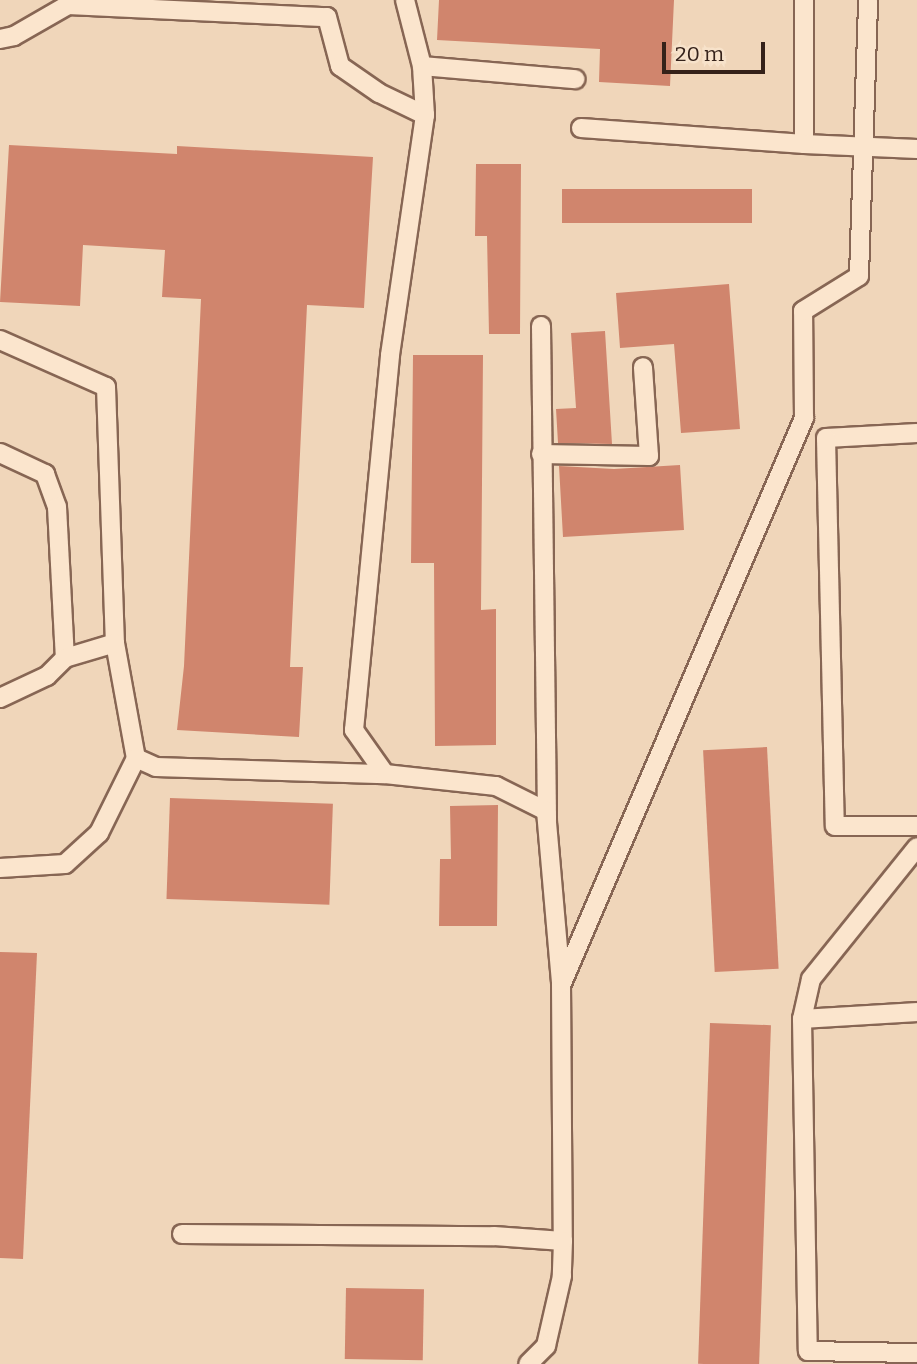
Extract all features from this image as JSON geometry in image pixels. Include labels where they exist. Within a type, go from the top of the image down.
[{"type":"lane","points":[[385,775],[354,730],[390,355],[425,115],[422,66],[405,0]]},
{"type":"lane","points":[[804,0],[804,144]]},
{"type":"lane","points":[[561,984],[804,418],[803,311],[859,276],[867,0]]},
{"type":"lane","points":[[0,38],[14,36],[68,5],[327,17],[340,66],[379,93],[425,115]]},
{"type":"lane","points":[[422,66],[575,79]]},
{"type":"lane","points":[[581,128],[917,149]]},
{"type":"lane","points":[[528,1364],[546,1346],[562,1276],[563,1241],[561,984],[546,811],[541,326]]},
{"type":"lane","points":[[0,340],[106,387],[115,643],[135,758],[99,833],[65,864],[0,868]]},
{"type":"lane","points":[[541,454],[649,456],[643,367]]},
{"type":"lane","points":[[917,433],[826,438],[835,826],[917,826]]},
{"type":"lane","points":[[0,453],[45,474],[57,507],[65,658]]},
{"type":"lane","points":[[0,698],[47,676],[65,658],[115,643]]},
{"type":"lane","points":[[135,758],[156,766],[385,775],[496,786],[546,811]]},
{"type":"lane","points":[[917,846],[811,979],[802,1019],[808,1351],[917,1353]]},
{"type":"lane","points":[[802,1019],[917,1012]]},
{"type":"lane","points":[[182,1234],[494,1236],[563,1241]]},
{"type":"building","points":[[439,0],[674,0],[670,86],[599,82],[600,49],[437,40]]},
{"type":"building","points":[[9,145],[177,154],[177,146],[373,157],[364,308],[307,305],[290,667],[303,667],[299,737],[177,730],[184,666],[201,299],[162,297],[165,250],[83,245],[80,306],[0,302]]},
{"type":"building","points":[[476,164],[521,164],[520,334],[489,334],[487,236],[475,236]]},
{"type":"building","points":[[562,189],[752,189],[752,223],[562,223]]},
{"type":"building","points":[[729,284],[740,429],[681,433],[674,344],[620,348],[616,293]]},
{"type":"building","points":[[605,331],[612,444],[558,443],[556,409],[576,408],[571,333]]},
{"type":"building","points":[[413,355],[483,355],[481,610],[496,609],[496,745],[435,746],[434,563],[411,563]]},
{"type":"building","points":[[680,465],[684,530],[563,537],[559,466],[614,469]]},
{"type":"building","points":[[767,747],[779,969],[715,972],[703,750]]},
{"type":"building","points":[[170,798],[333,804],[329,905],[166,899]]},
{"type":"building","points":[[498,805],[497,926],[439,926],[440,859],[451,859],[450,806]]},
{"type":"building","points":[[0,952],[37,953],[23,1259],[0,1258]]},
{"type":"building","points":[[710,1023],[771,1025],[759,1364],[698,1364]]},
{"type":"building","points":[[346,1288],[424,1289],[423,1360],[345,1359]]}]
